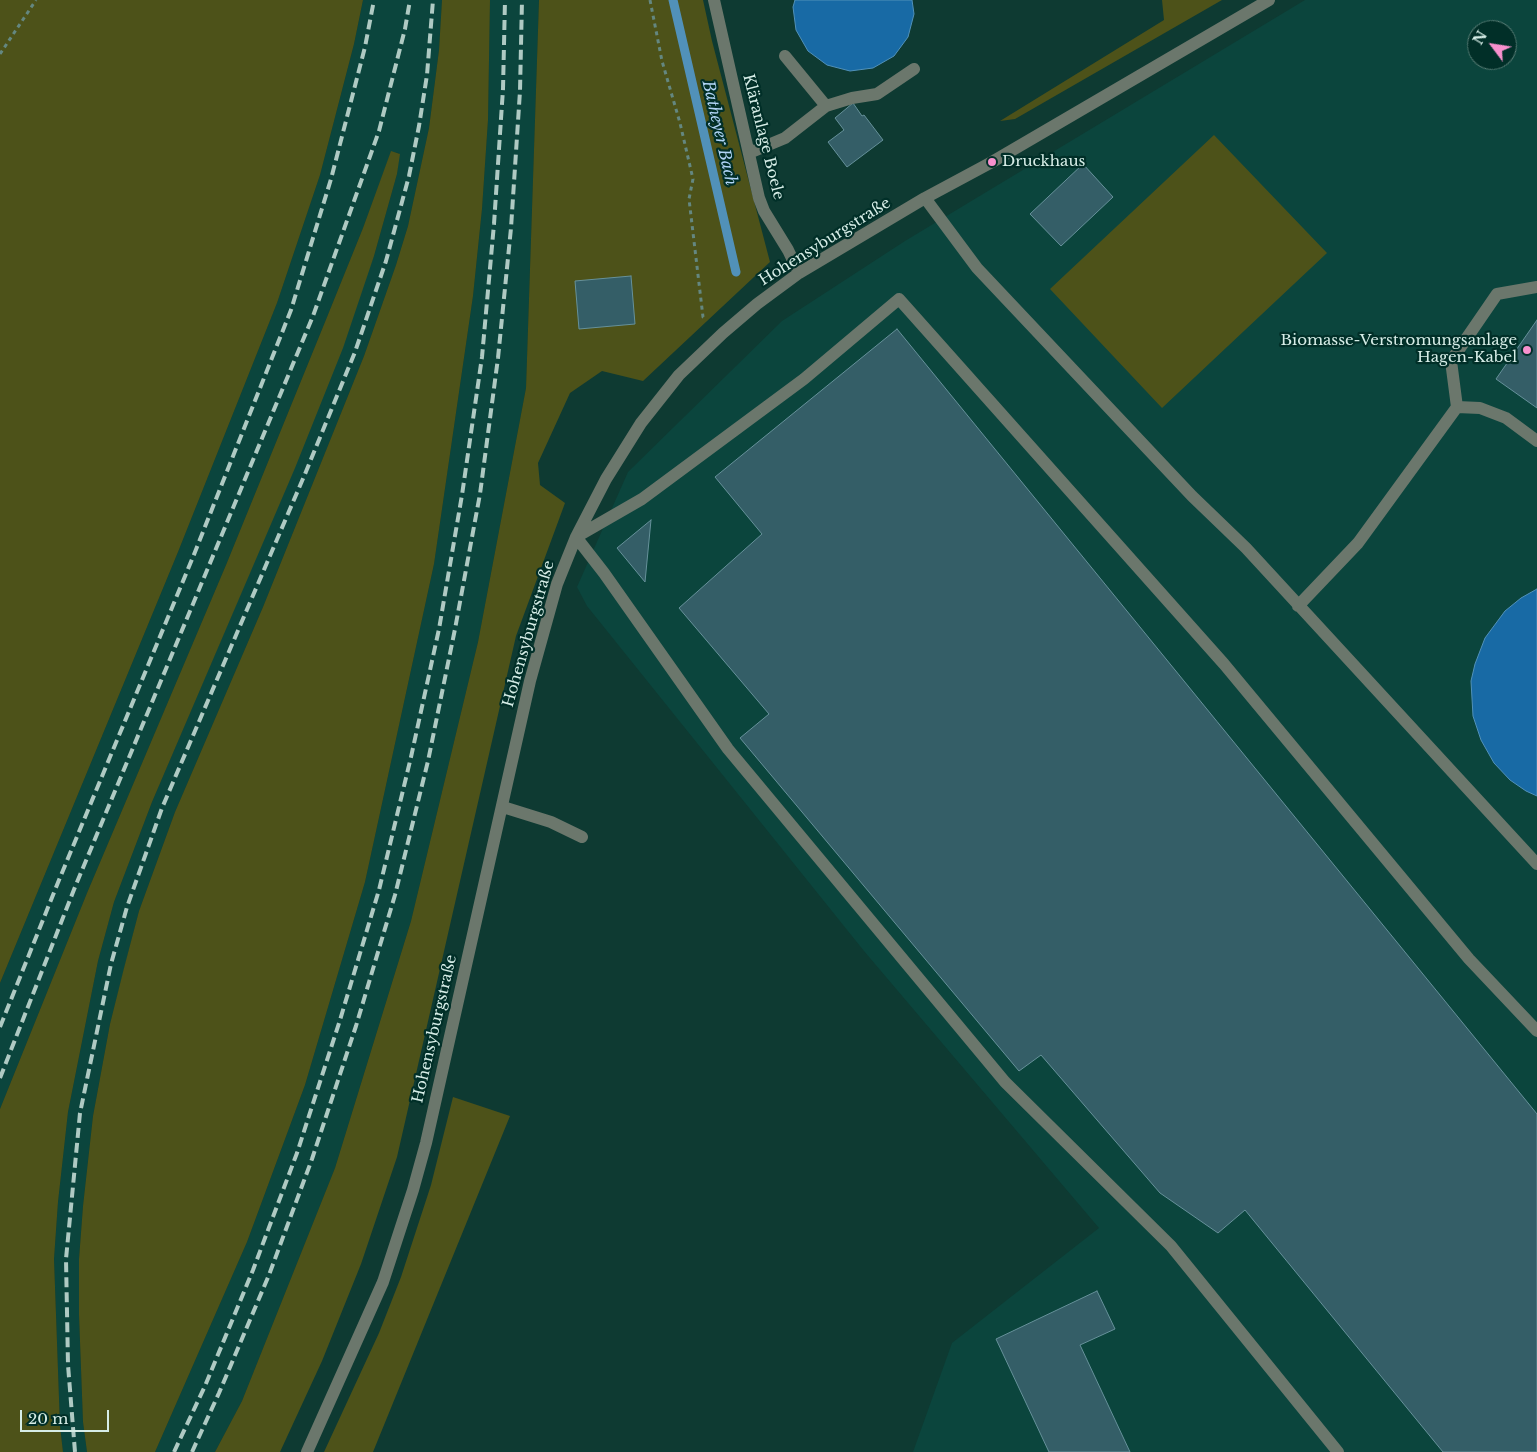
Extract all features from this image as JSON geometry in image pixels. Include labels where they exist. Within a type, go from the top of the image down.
[{"type":"street","name":"Kläranlage Boele","points":[[714,0],[748,153],[764,211],[788,250],[799,274]]},
{"type":"street","name":"Hohensyburgstraße","points":[[307,1452],[383,1282],[414,1190],[532,672],[557,584],[576,537],[606,479],[641,423],[679,375],[722,333],[756,304],[799,274],[925,198],[1008,153],[1269,0]]},
{"type":"street","points":[[785,56],[826,106]]},
{"type":"street","points":[[748,153],[785,138],[826,106],[852,98],[877,94],[914,69]]},
{"type":"street","points":[[925,198],[977,268],[1185,489],[1246,548],[1537,864]]},
{"type":"street","points":[[1298,606],[1358,543],[1457,407],[1451,361],[1497,294],[1537,287]]},
{"type":"street","points":[[1338,1452],[1171,1246],[1005,1082],[728,749],[604,572],[576,537],[650,493],[804,379],[899,299],[1224,664],[1470,958],[1537,1031]]},
{"type":"street","points":[[1457,407],[1480,408],[1506,418],[1537,441]]},
{"type":"street","points":[[502,807],[551,822],[582,837]]},
{"type":"path","points":[[0,54],[36,0]]},
{"type":"path","points":[[650,0],[662,62],[680,123],[693,179],[689,199],[703,317],[722,333]]},
{"type":"shaded area","points":[[363,0],[442,0],[439,50],[429,128],[408,226],[364,356],[263,607],[175,812],[139,911],[110,1024],[93,1116],[83,1206],[79,1259],[79,1315],[83,1422],[87,1452],[63,1452],[60,1426],[54,1259],[58,1202],[68,1112],[98,961],[114,902],[152,802],[240,595],[374,256],[397,174],[399,153],[391,152],[363,228],[226,565],[87,893],[0,1109],[0,983],[178,552],[277,303],[320,175],[354,44]]},
{"type":"shaded area","points":[[490,0],[539,0],[526,388],[478,642],[411,921],[335,1168],[242,1401],[215,1452],[155,1452],[247,1242],[305,1085],[365,882],[434,564],[473,296],[482,209],[488,120]]},
{"type":"shaded area","points":[[1305,0],[1537,0],[1537,1452],[913,1452],[952,1343],[1099,1228],[864,951],[587,606],[577,587],[628,472],[782,321],[905,241]]},
{"type":"green space","points":[[0,0],[363,0],[354,44],[320,175],[277,303],[178,552],[0,983]]},
{"type":"green space","points":[[442,0],[490,0],[488,120],[482,209],[473,296],[434,564],[365,882],[305,1085],[247,1242],[155,1452],[87,1452],[83,1422],[79,1259],[93,1116],[110,1024],[139,911],[175,812],[263,607],[364,356],[396,265],[408,226],[429,128],[439,50]]},
{"type":"green space","points":[[539,0],[703,0],[770,262],[643,381],[602,371],[570,393],[538,463],[540,485],[565,503],[516,636],[397,1157],[361,1264],[322,1361],[280,1452],[215,1452],[242,1401],[335,1168],[411,921],[478,642],[526,388]]},
{"type":"green space","points":[[1162,0],[1222,0],[1015,119],[1000,121],[1164,20]]},
{"type":"green space","points":[[1214,135],[1327,253],[1162,408],[1050,289]]},
{"type":"green space","points":[[391,151],[400,154],[397,174],[374,256],[343,348],[295,468],[152,802],[114,902],[98,961],[68,1112],[58,1202],[54,1259],[60,1426],[63,1452],[0,1452],[0,1109],[87,893],[226,565],[363,228]]},
{"type":"green space","points":[[453,1097],[510,1116],[373,1452],[324,1452],[379,1333],[401,1277],[431,1185]]},
{"type":"water","points":[[795,0],[912,0],[914,14],[908,37],[894,56],[873,68],[850,71],[827,65],[808,51],[796,30],[793,7]]},
{"type":"water","points":[[1537,589],[1537,796],[1510,780],[1494,763],[1481,740],[1473,716],[1471,681],[1485,638],[1505,611],[1521,598]]},
{"type":"building","points":[[853,103],[883,140],[847,167],[828,142],[844,130],[835,118]]},
{"type":"building","points":[[1083,164],[1113,197],[1061,246],[1030,214]]},
{"type":"building","points":[[631,276],[635,324],[579,329],[575,281]]},
{"type":"building","name":"Biomasse-Verstromungsanlage Hagen-Kabel","points":[[1537,320],[1537,408],[1496,379]]},
{"type":"building","points":[[897,329],[1537,1114],[1537,1452],[1443,1452],[1245,1210],[1218,1233],[1160,1193],[1041,1055],[1019,1071],[740,738],[769,714],[679,608],[762,534],[715,477]]},
{"type":"building","points":[[651,520],[645,582],[617,548]]},
{"type":"building","points":[[1097,1291],[1115,1329],[1080,1345],[1130,1452],[1049,1452],[996,1339]]},
{"type":"waterway","name":"Batheyer Bach","points":[[673,0],[736,272]]},
{"type":"railway","points":[[0,1027],[193,557],[291,310],[331,179],[365,47],[374,0]]},
{"type":"railway","points":[[0,1078],[75,887],[313,316],[379,131],[405,29],[410,0]]},
{"type":"railway","points":[[75,1452],[68,1365],[66,1259],[80,1113],[111,964],[127,907],[162,808],[305,474],[355,352],[386,261],[409,176],[419,126],[427,75],[433,0]]},
{"type":"railway","points":[[174,1452],[205,1386],[253,1270],[297,1153],[379,890],[411,757],[439,629],[462,495],[482,357],[494,224],[503,89],[505,0]]},
{"type":"railway","points":[[192,1452],[269,1275],[312,1159],[356,1026],[395,895],[428,761],[480,494],[498,358],[511,228],[520,91],[522,0]]},
{"type":"place","name":"Druckhaus","points":[[992,162]]},
{"type":"place","name":"Biomasse-Verstromungsanlage Hagen-Kabel","points":[[1527,350]]}]
